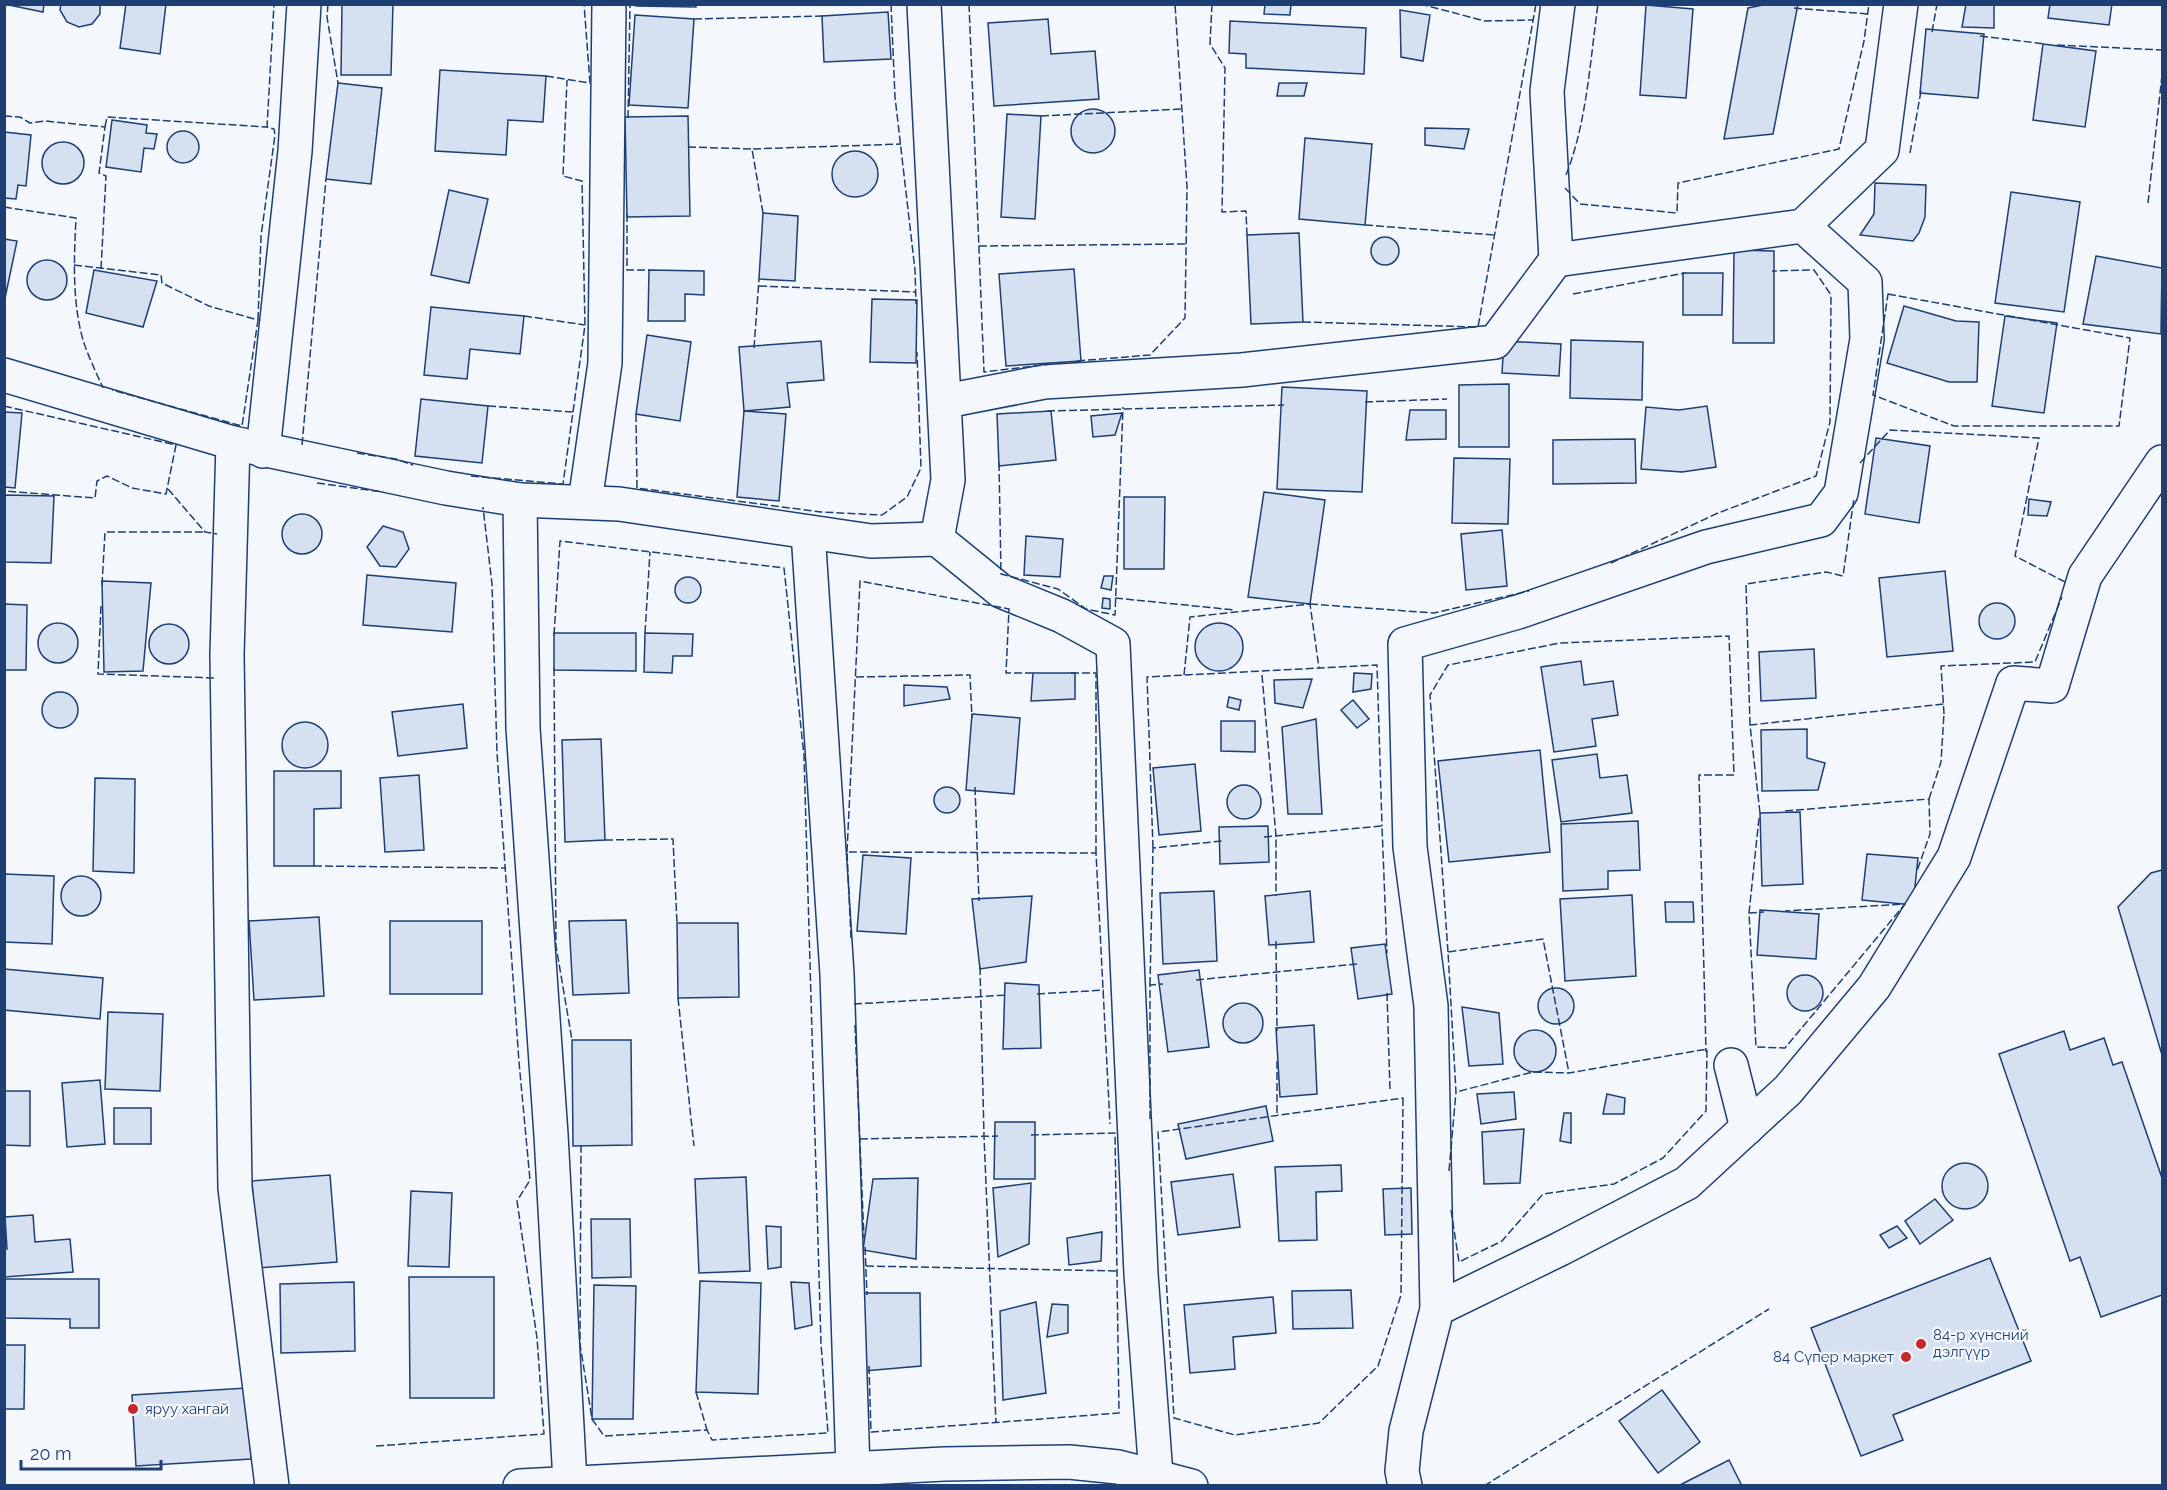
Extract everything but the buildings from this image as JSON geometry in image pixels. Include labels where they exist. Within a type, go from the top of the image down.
[{"type":"street","points":[[272,1485],[236,1188],[227,656],[248,447],[294,151],[304,4]]},
{"type":"street","points":[[585,502],[605,363],[609,4]]},
{"type":"street","points":[[924,4],[946,401],[948,480],[937,539]]},
{"type":"street","points":[[946,401],[1044,382],[1242,370],[1495,342],[1556,260],[1547,91],[1558,4]]},
{"type":"street","points":[[1556,260],[1803,226],[1882,150],[1901,4]]},
{"type":"street","points":[[1405,1485],[1402,1471],[1406,1431],[1437,1309],[1431,1006],[1410,847],[1405,644],[1518,612],[1706,547],[1821,520],[1841,493],[1867,339],[1866,282],[1803,226]]},
{"type":"street","points":[[4,375],[248,447],[446,488],[520,500],[620,504],[872,541],[937,539],[1001,591],[1062,616],[1113,644],[1141,1274],[1156,1475]]},
{"type":"street","points":[[1437,1309],[1687,1183],[1788,1090],[1874,987],[1954,857],[2013,683],[2052,686],[2085,576],[2163,462]]},
{"type":"street","points":[[520,500],[523,728],[550,1123],[570,1482]]},
{"type":"street","points":[[808,532],[837,974],[853,1470]]},
{"type":"street","points":[[1731,1065],[1747,1128]]},
{"type":"street","points":[[520,1485],[1069,1462],[1118,1467],[1191,1485]]},
{"type":"fence","points":[[258,320],[261,236],[275,135],[274,129],[267,127],[274,4]]},
{"type":"fence","points":[[328,4],[327,17],[338,83]]},
{"type":"fence","points":[[546,76],[590,83],[584,4]]},
{"type":"fence","points":[[628,118],[630,4]]},
{"type":"fence","points":[[891,4],[895,97],[915,270],[916,304]]},
{"type":"fence","points":[[969,4],[984,372],[1051,364]]},
{"type":"fence","points":[[1077,361],[1150,355],[1185,318],[1187,187],[1175,4]]},
{"type":"fence","points":[[1212,4],[1210,44],[1225,68],[1222,212],[1246,211],[1247,235]]},
{"type":"fence","points":[[1420,4],[1485,21],[1533,20]]},
{"type":"fence","points":[[1303,322],[1478,327],[1536,4]]},
{"type":"fence","points":[[1566,175],[1583,113],[1598,4]]},
{"type":"fence","points":[[1565,188],[1580,204],[1677,213],[1678,183],[1839,149],[1864,41],[1869,4]]},
{"type":"fence","points":[[1932,32],[1937,4]]},
{"type":"fence","points":[[1794,8],[1868,14]]},
{"type":"fence","points":[[694,19],[822,16]]},
{"type":"fence","points":[[1980,36],[2045,44]]},
{"type":"fence","points":[[2057,45],[2162,50]]},
{"type":"fence","points":[[2148,203],[2162,75]]},
{"type":"fence","points":[[471,476],[563,484],[585,325],[582,181],[563,176],[567,80]]},
{"type":"fence","points":[[1910,153],[1921,91]]},
{"type":"fence","points":[[1041,116],[1182,109]]},
{"type":"fence","points":[[4,116],[20,117],[30,123],[45,121],[105,127],[99,173],[106,176],[101,269]]},
{"type":"fence","points":[[105,127],[107,117],[267,127]]},
{"type":"fence","points":[[763,213],[752,149],[901,144]]},
{"type":"fence","points":[[688,147],[752,149]]},
{"type":"fence","points":[[302,445],[326,179]]},
{"type":"fence","points":[[4,207],[76,218],[74,264],[79,325],[103,388]]},
{"type":"fence","points":[[627,214],[627,270],[649,270]]},
{"type":"fence","points":[[1365,225],[1494,235]]},
{"type":"fence","points":[[979,246],[1186,244]]},
{"type":"fence","points":[[74,265],[161,275],[162,283],[209,306],[258,320],[242,426],[112,390]]},
{"type":"fence","points":[[1611,563],[1718,513],[1816,476],[1830,422],[1831,295],[1814,270],[1772,271]]},
{"type":"fence","points":[[1573,294],[1685,273]]},
{"type":"fence","points":[[754,348],[759,279]]},
{"type":"fence","points":[[759,286],[916,292]]},
{"type":"fence","points":[[1888,294],[2130,338],[2119,426],[1954,426],[1873,395],[1888,294]]},
{"type":"fence","points":[[524,316],[585,325]]},
{"type":"fence","points":[[636,414],[637,488],[821,512],[882,515],[907,497],[921,468],[917,352]]},
{"type":"fence","points":[[1365,402],[1447,399]]},
{"type":"fence","points":[[1047,411],[1284,405]]},
{"type":"fence","points":[[4,406],[176,445],[166,494],[132,488],[107,476],[97,481],[95,498],[4,491]]},
{"type":"fence","points":[[488,406],[573,412]]},
{"type":"fence","points":[[999,463],[1001,574],[1058,589],[1086,609],[1115,615],[1123,407]]},
{"type":"fence","points":[[1860,463],[1890,430],[2039,438],[2015,556],[2067,583]]},
{"type":"fence","points":[[357,453],[396,459],[413,465]]},
{"type":"fence","points":[[317,483],[383,492]]},
{"type":"fence","points":[[168,489],[205,532],[217,534]]},
{"type":"fence","points":[[1750,725],[1746,584],[1826,572],[1843,576],[1854,498]]},
{"type":"fence","points":[[376,1446],[544,1434],[537,1338],[517,1201],[530,1180],[519,1062],[497,753],[492,584],[483,507]]},
{"type":"fence","points":[[102,585],[105,532],[205,532]]},
{"type":"fence","points":[[554,635],[560,541],[784,568],[804,756],[821,1344],[828,1433],[712,1440],[707,1430],[604,1436],[592,1419],[580,1344],[581,1145]]},
{"type":"fence","points":[[645,633],[650,552]]},
{"type":"fence","points":[[847,852],[860,581],[1009,609],[1006,673],[1035,673]]},
{"type":"fence","points":[[1310,604],[1434,613],[1529,591]]},
{"type":"fence","points":[[1944,714],[1941,666],[2035,662],[2062,597]]},
{"type":"fence","points":[[1115,598],[1235,610]]},
{"type":"fence","points":[[1184,675],[1190,617],[1310,604],[1319,668]]},
{"type":"fence","points":[[101,606],[98,674],[215,678]]},
{"type":"fence","points":[[1448,952],[1430,695],[1448,665],[1560,643],[1729,636],[1734,775],[1699,775],[1706,1052]]},
{"type":"fence","points":[[1153,848],[1147,677],[1377,665],[1382,826]]},
{"type":"fence","points":[[554,668],[556,946],[572,1040]]},
{"type":"fence","points":[[1071,673],[1096,673],[1096,853]]},
{"type":"fence","points":[[856,677],[970,675],[972,718]]},
{"type":"fence","points":[[1262,675],[1276,836],[1276,896]]},
{"type":"fence","points":[[1760,813],[1750,725],[1944,704]]},
{"type":"fence","points":[[1929,799],[1941,762],[1944,713]]},
{"type":"fence","points":[[975,787],[979,901]]},
{"type":"fence","points":[[1785,811],[1929,799],[1930,834],[1917,871]]},
{"type":"fence","points":[[1759,818],[1749,913],[1756,1047],[1785,1048],[1905,904],[1785,911]]},
{"type":"fence","points":[[1264,837],[1382,826],[1387,953]]},
{"type":"fence","points":[[605,840],[673,839],[677,923]]},
{"type":"fence","points":[[1150,985],[1153,848],[1222,841]]},
{"type":"fence","points":[[851,938],[847,852],[1096,853],[1110,1124]]},
{"type":"fence","points":[[314,866],[506,868]]},
{"type":"fence","points":[[1749,913],[1764,912]]},
{"type":"fence","points":[[1449,1171],[1456,1092],[1448,952],[1543,939],[1569,1073]]},
{"type":"fence","points":[[1276,941],[1277,1031]]},
{"type":"fence","points":[[1196,980],[1357,964]]},
{"type":"fence","points":[[980,967],[984,1136],[996,1423]]},
{"type":"fence","points":[[1150,1119],[1150,985],[1163,984]]},
{"type":"fence","points":[[1037,994],[1104,990]]},
{"type":"fence","points":[[1387,993],[1390,1090]]},
{"type":"fence","points":[[854,1004],[1007,995]]},
{"type":"fence","points":[[678,998],[694,1146]]},
{"type":"fence","points":[[855,1025],[864,1238]]},
{"type":"fence","points":[[1451,1210],[1459,1262],[1502,1241],[1543,1194],[1614,1184],[1663,1158],[1706,1111],[1707,1049],[1569,1073],[1533,1072],[1456,1092]]},
{"type":"fence","points":[[1277,1061],[1277,1115]]},
{"type":"fence","points":[[1403,1098],[1401,1295],[1378,1366],[1319,1423],[1235,1435],[1174,1418],[1158,1132],[1403,1098]]},
{"type":"fence","points":[[869,1366],[871,1432],[1119,1413],[1115,1133],[1031,1135]]},
{"type":"fence","points":[[860,1139],[998,1136]]},
{"type":"fence","points":[[865,1247],[867,1295]]},
{"type":"fence","points":[[866,1266],[1117,1271]]},
{"type":"fence","points":[[1484,1486],[1769,1309]]},
{"type":"fence","points":[[696,1392],[707,1430]]},
{"type":"place","name":"84-р хүнсний дэлгүүр","points":[[1921,1344]]},
{"type":"place","name":"84 Сүпер маркет","points":[[1906,1357]]},
{"type":"place","name":"яруу хангай","points":[[133,1409]]}]
